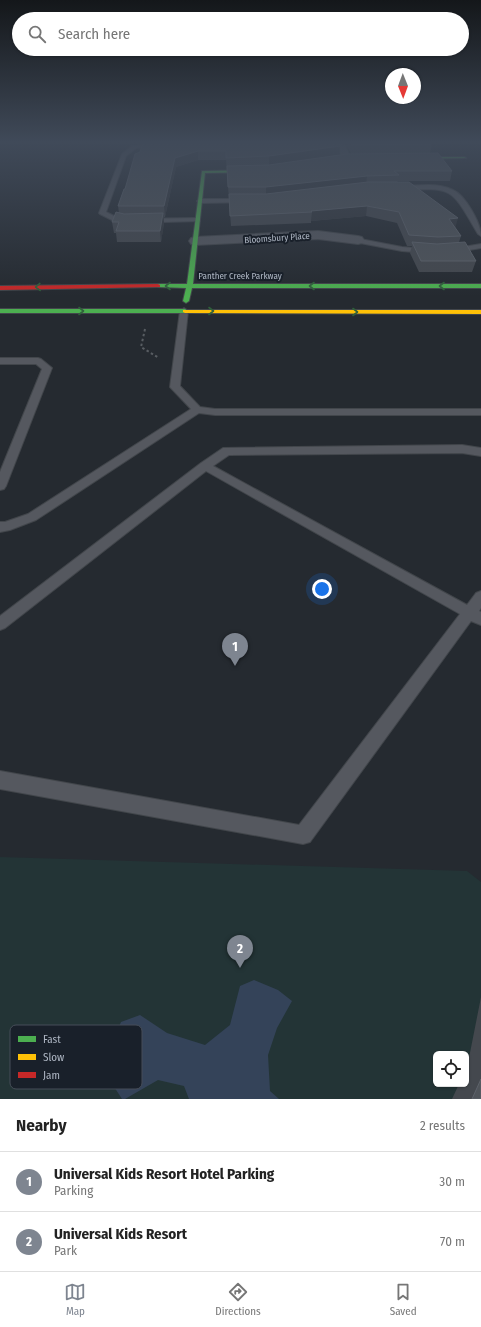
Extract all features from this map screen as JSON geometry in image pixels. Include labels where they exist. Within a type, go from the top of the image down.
[{"type":"main road","points":[[184,311],[192,276],[201,193]]},
{"type":"main road","name":"Panther Creek Parkway","points":[[0,288],[67,286],[481,286]]},
{"type":"main road","points":[[0,311],[481,312]]},
{"type":"street","name":"Bloomsbury Place","points":[[195,241],[234,241],[318,236],[358,240]]},
{"type":"lane","points":[[109,193],[102,213],[105,216],[114,219],[125,221],[198,220]]},
{"type":"lane","points":[[455,193],[481,234]]},
{"type":"lane","points":[[200,201],[253,201]]},
{"type":"lane","points":[[358,240],[402,248],[433,251]]},
{"type":"lane","points":[[446,251],[470,249],[481,246]]},
{"type":"lane","points":[[184,311],[175,386],[198,410]]},
{"type":"lane","points":[[0,361],[38,361],[47,368],[0,486]]},
{"type":"lane","points":[[0,528],[32,517],[198,410],[238,412],[481,412]]},
{"type":"lane","points":[[0,624],[227,450],[462,449],[481,452]]},
{"type":"lane","points":[[205,466],[475,616]]},
{"type":"lane","points":[[0,780],[303,835],[475,616],[481,597]]},
{"type":"path","points":[[145,327],[142,347],[161,359]]},
{"type":"shaded area","points":[[0,857],[467,871],[481,882],[481,1099],[0,1099]]},
{"type":"water","points":[[254,980],[278,990],[292,1001],[277,1028],[268,1055],[270,1091],[279,1099],[189,1099],[184,1086],[158,1080],[125,1099],[122,1099],[116,1089],[142,1089],[142,1025],[120,1025],[121,1022],[140,1015],[167,1033],[205,1045],[230,1025],[240,986]]},
{"type":"building","points":[[122,193],[167,193],[164,206],[118,206]]},
{"type":"building","points":[[424,193],[458,218],[449,219],[461,236],[438,237],[409,235],[399,212],[367,206],[311,211],[312,212],[230,216],[229,194]]},
{"type":"building","points":[[116,212],[124,214],[163,213],[160,231],[116,231],[119,222],[112,222]]},
{"type":"building","points":[[412,242],[437,244],[465,242],[476,261],[421,261]]},
{"type":"building","points":[[481,1079],[481,1099],[472,1099]]},
{"type":"traffic: fast","points":[[186,301],[192,276],[201,193]]},
{"type":"traffic: fast","points":[[158,286],[481,286]]},
{"type":"traffic: fast","points":[[0,311],[185,311]]},
{"type":"traffic: slow","points":[[185,311],[481,312]]},
{"type":"traffic: jam","points":[[0,288],[158,286]]},
{"type":"place","name":"Universal Kids Resort Hotel Parking","points":[[235,666]]},
{"type":"place","name":"Universal Kids Resort","points":[[240,968]]}]
